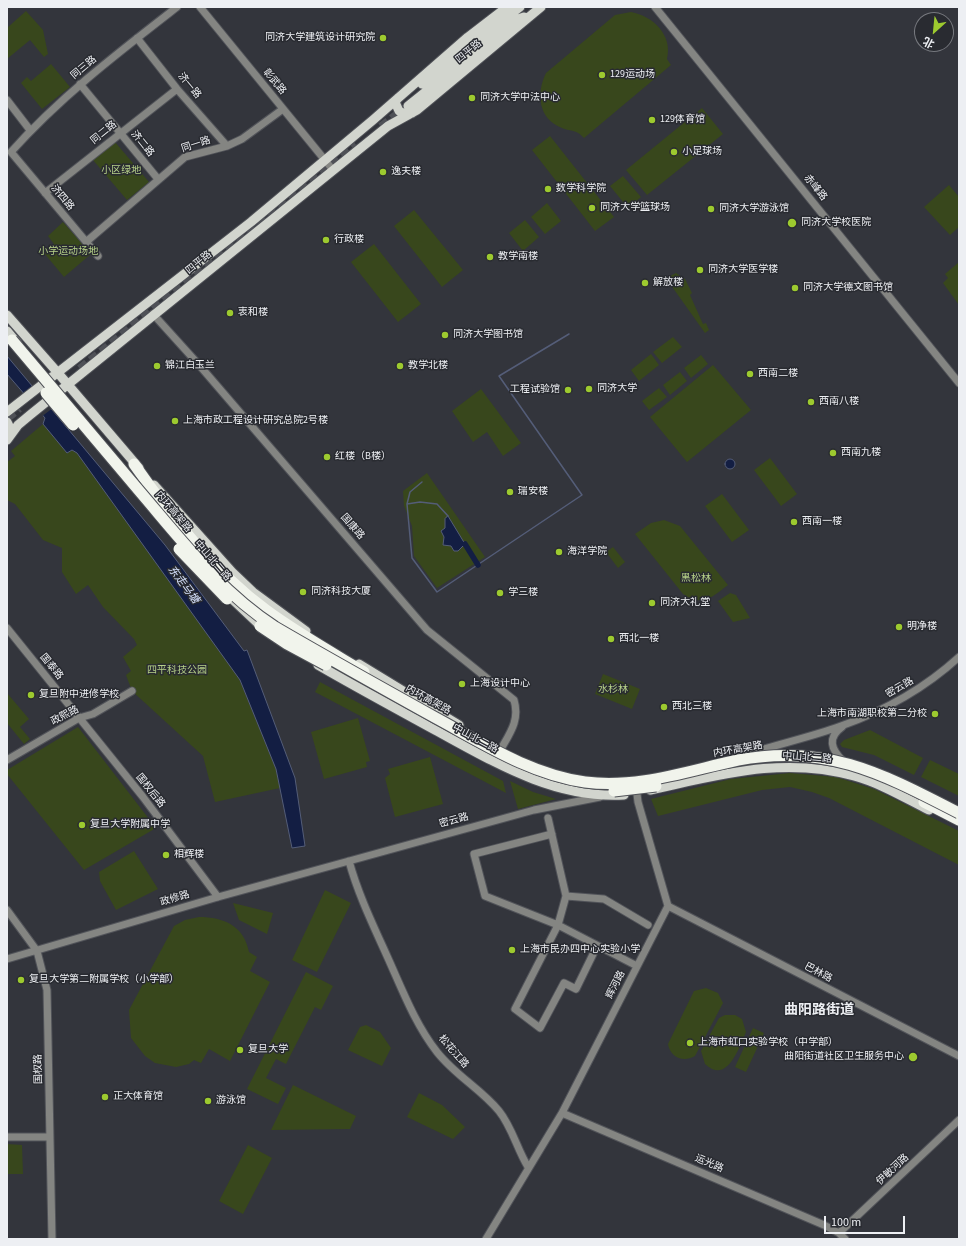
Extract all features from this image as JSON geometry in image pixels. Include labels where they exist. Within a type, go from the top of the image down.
[{"type":"highway","name":"内环高架路","points":[[7,335],[194,555],[228,591],[275,627],[454,728],[532,769],[585,782],[624,783],[650,780],[758,757],[796,755],[820,758],[870,770],[959,813]]},
{"type":"highway","name":"内环高架路","points":[[7,346],[191,564],[232,604],[272,635],[287,644],[525,773],[556,784],[579,788],[619,791],[654,787],[746,766],[776,762],[813,763],[841,769],[877,780],[959,820]]},
{"type":"highway","points":[[134,464],[180,523],[230,580],[264,609],[454,728]]},
{"type":"main road","name":"四平路","points":[[7,440],[18,425],[30,415],[153,314],[388,126],[405,104],[468,37],[507,7]]},
{"type":"main road","points":[[405,104],[520,7]]},
{"type":"main road","points":[[405,104],[515,20],[532,15],[541,7]]},
{"type":"main road","name":"四平路","points":[[7,412],[251,222],[325,159],[405,104]]},
{"type":"main road","name":"中山北二路","points":[[7,315],[58,372],[134,464],[232,572],[253,592],[282,614],[404,692],[532,766],[562,775],[601,780],[669,774],[741,756],[778,752],[823,756],[869,769],[959,813]]},
{"type":"main road","name":"中山北二路","points":[[7,331],[207,573],[241,609],[269,633],[334,674],[494,762],[526,777],[570,791],[608,796],[637,793],[743,770],[770,767],[810,768],[855,776],[872,782],[959,824]]},
{"type":"main road","points":[[7,422],[9,426],[7,434]]},
{"type":"street","name":"同三路","points":[[11,152],[30,130],[80,84],[177,7]]},
{"type":"street","name":"彰武路","points":[[200,7],[333,170]]},
{"type":"street","name":"赤峰路","points":[[655,7],[959,383]]},
{"type":"street","name":"济一路","points":[[137,38],[177,89],[227,146]]},
{"type":"street","name":"济二路","points":[[80,84],[158,179]]},
{"type":"street","name":"同二路","points":[[45,193],[177,89]]},
{"type":"street","points":[[7,100],[30,130]]},
{"type":"street","name":"同一路","points":[[86,242],[184,157],[227,146],[242,139],[283,109]]},
{"type":"street","name":"济四路","points":[[11,152],[98,256]]},
{"type":"street","name":"国康路","points":[[153,314],[200,366],[427,630],[514,700],[516,708],[515,722],[501,749]]},
{"type":"street","name":"国泰路","points":[[7,628],[78,718]]},
{"type":"street","name":"密云路","points":[[741,756],[845,725],[902,699],[929,682],[959,657]]},
{"type":"street","name":"政熙路","points":[[7,760],[78,718],[93,714],[132,691]]},
{"type":"street","name":"国权后路","points":[[78,718],[143,797],[218,896]]},
{"type":"street","name":"密云路","points":[[843,761],[835,753],[832,744],[835,734],[845,725]]},
{"type":"street","points":[[635,778],[637,793],[668,906]]},
{"type":"street","points":[[565,803],[572,797],[570,791]]},
{"type":"street","name":"密云路","points":[[349,860],[565,803],[608,796]]},
{"type":"street","points":[[548,818],[566,896],[558,925],[515,1009],[540,1028],[564,983],[576,989],[597,946]]},
{"type":"street","points":[[552,834],[474,854],[485,896],[558,925],[637,966]]},
{"type":"street","name":"政修路","points":[[7,959],[218,896],[349,860]]},
{"type":"street","name":"松花江路","points":[[349,860],[354,878],[368,912],[414,1015],[425,1035],[450,1067],[499,1111],[507,1123],[520,1153],[528,1166]]},
{"type":"street","points":[[566,896],[604,899],[648,925]]},
{"type":"street","name":"辉河路","points":[[528,1166],[562,1113],[668,906]]},
{"type":"street","name":"巴林路","points":[[668,906],[959,1056]]},
{"type":"street","name":"国权路","points":[[7,910],[37,951],[47,990],[52,1239]]},
{"type":"street","name":"运光路","points":[[562,1113],[839,1232],[845,1239]]},
{"type":"street","name":"伊敏河路","points":[[839,1232],[959,1120]]},
{"type":"street","points":[[7,1137],[50,1137]]},
{"type":"street","points":[[486,1239],[528,1166]]},
{"type":"green space","points":[[26,11],[43,30],[48,54],[44,57],[30,40],[7,59],[7,28]]},
{"type":"green space","name":"129运动场","points":[[631,12],[647,18],[660,28],[667,42],[667,59],[671,65],[584,138],[576,132],[554,124],[548,118],[541,105],[541,89],[546,73],[615,15]]},
{"type":"green space","points":[[51,64],[70,87],[42,109],[21,83],[27,77],[31,81]]},
{"type":"green space","name":"小足球场","points":[[702,108],[723,134],[647,195],[626,170]]},
{"type":"green space","points":[[550,136],[614,217],[595,231],[532,150]]},
{"type":"green space","name":"小区绿地","points":[[115,142],[149,182],[127,200],[93,160]]},
{"type":"green space","points":[[623,176],[641,197],[628,208],[610,186]]},
{"type":"green space","points":[[949,185],[959,197],[959,227],[950,235],[924,207]]},
{"type":"green space","points":[[547,203],[561,221],[545,234],[531,217]]},
{"type":"green space","points":[[414,210],[463,270],[442,287],[394,226]]},
{"type":"green space","points":[[525,220],[539,237],[523,251],[509,233]]},
{"type":"green space","name":"小学运动场地","points":[[63,222],[91,254],[64,277],[44,253],[54,244],[48,236]]},
{"type":"green space","points":[[374,244],[421,304],[398,322],[351,262]]},
{"type":"green space","points":[[959,262],[959,305],[943,283],[948,278],[945,274]]},
{"type":"green space","points":[[676,273],[685,279],[692,293],[690,295],[703,324],[706,323],[709,330],[705,333],[668,281],[668,277]]},
{"type":"green space","points":[[673,337],[682,347],[662,363],[653,352]]},
{"type":"green space","points":[[651,354],[659,365],[639,381],[631,370]]},
{"type":"green space","points":[[701,355],[708,364],[691,378],[684,368]]},
{"type":"green space","points":[[713,365],[751,410],[687,462],[650,417]]},
{"type":"green space","points":[[680,372],[687,381],[670,395],[663,385]]},
{"type":"green space","points":[[659,388],[667,397],[649,410],[642,401]]},
{"type":"green space","points":[[481,389],[521,443],[503,456],[487,432],[473,442],[452,411]]},
{"type":"green space","name":"四平科技公园","points":[[43,424],[67,452],[72,450],[77,453],[237,674],[276,769],[280,788],[215,802],[203,756],[132,691],[126,675],[131,671],[123,657],[137,645],[134,639],[103,607],[88,585],[76,594],[62,572],[62,548],[43,540],[15,504],[7,500],[7,462],[15,456],[11,451]]},
{"type":"green space","points":[[770,458],[797,494],[781,506],[754,470]]},
{"type":"green space","points":[[427,473],[485,557],[437,588],[414,556],[412,526],[404,506],[403,491]]},
{"type":"green space","points":[[722,494],[749,530],[732,542],[705,506]]},
{"type":"green space","name":"黑松林","points":[[664,520],[680,526],[728,585],[712,597],[702,600],[696,600],[683,594],[635,534],[651,523]]},
{"type":"green space","points":[[613,547],[625,562],[618,568],[606,552]]},
{"type":"green space","points":[[730,593],[736,595],[750,618],[733,622],[718,601]]},
{"type":"green space","name":"水杉林","points":[[603,674],[640,689],[632,709],[595,694]]},
{"type":"green space","points":[[320,682],[503,781],[506,793],[315,692]]},
{"type":"green space","points":[[7,693],[29,719],[20,727],[30,739],[24,744],[7,723]]},
{"type":"green space","points":[[358,718],[370,761],[366,762],[367,767],[324,779],[311,732]]},
{"type":"green space","points":[[78,727],[156,828],[84,870],[7,774],[7,770]]},
{"type":"green space","points":[[870,730],[923,758],[914,775],[874,755],[842,747],[840,744],[844,740]]},
{"type":"green space","points":[[430,757],[443,804],[395,817],[385,778],[390,774],[388,769]]},
{"type":"green space","points":[[930,760],[959,774],[959,796],[921,777]]},
{"type":"green space","points":[[790,773],[836,777],[874,789],[959,831],[959,865],[829,798],[790,787],[762,790],[658,816],[651,799],[731,779]]},
{"type":"green space","points":[[510,781],[533,792],[556,799],[518,809]]},
{"type":"green space","points":[[134,851],[158,889],[116,910],[100,881],[99,872]]},
{"type":"green space","points":[[325,890],[351,903],[317,972],[292,960]]},
{"type":"green space","points":[[233,903],[273,913],[267,934],[239,920]]},
{"type":"green space","points":[[208,917],[224,921],[238,930],[243,936],[249,952],[257,957],[250,971],[270,982],[230,1061],[209,1049],[201,1063],[194,1060],[189,1064],[176,1067],[155,1063],[145,1056],[131,1038],[129,1010],[174,926],[185,920]]},
{"type":"green space","points":[[306,972],[333,986],[321,1010],[315,1007],[286,1064],[276,1059],[266,1078],[286,1088],[278,1104],[247,1089]]},
{"type":"green space","points":[[706,988],[718,993],[723,1003],[695,1056],[686,1059],[678,1058],[671,1052],[668,1044],[694,991]]},
{"type":"green space","points":[[725,1015],[735,1015],[742,1019],[746,1032],[736,1055],[731,1062],[720,1070],[713,1069],[705,1064],[701,1051],[719,1018]]},
{"type":"green space","points":[[366,1025],[380,1032],[391,1048],[382,1066],[348,1050],[360,1027]]},
{"type":"green space","points":[[753,1028],[764,1033],[746,1072],[735,1067]]},
{"type":"green space","points":[[293,1085],[356,1116],[350,1129],[271,1130]]},
{"type":"green space","points":[[419,1093],[442,1105],[465,1127],[453,1139],[407,1117]]},
{"type":"green space","points":[[7,1144],[22,1145],[23,1174],[7,1174]]},
{"type":"green space","points":[[248,1145],[272,1158],[243,1214],[219,1201]]},
{"type":"water","name":"东走马塘","points":[[7,356],[165,545],[244,651],[247,650],[295,778],[305,846],[292,848],[276,769],[240,680],[77,453],[72,450],[67,453],[43,424],[45,418],[7,374]]},
{"type":"water","points":[[728,459],[732,459],[735,464],[732,469],[728,469],[725,466],[725,462]]},
{"type":"water","points":[[448,516],[465,544],[458,551],[454,551],[451,546],[443,545],[444,537],[441,531],[445,528],[445,519]]},
{"type":"pier","points":[[35,386],[53,408],[41,417],[23,395]]},
{"type":"waterway","points":[[422,482],[410,492],[407,504],[412,558],[437,592],[582,495],[499,376],[569,334]]},
{"type":"waterway","points":[[407,504],[420,502],[437,504],[448,516]]},
{"type":"waterway","points":[[465,544],[478,565]]},
{"type":"tunnel","points":[[381,127],[406,108]]},
{"type":"tunnel","points":[[80,369],[357,146]]},
{"type":"tunnel","points":[[7,418],[19,408]]},
{"type":"place","name":"同济大学建筑设计研究院","points":[[383,38]]},
{"type":"place","name":"129运动场","points":[[602,75]]},
{"type":"place","name":"同济大学中法中心","points":[[472,98]]},
{"type":"place","name":"129体育馆","points":[[652,120]]},
{"type":"place","name":"小足球场","points":[[674,152]]},
{"type":"place","name":"逸夫楼","points":[[383,172]]},
{"type":"place","name":"数学科学院","points":[[548,189]]},
{"type":"place","name":"同济大学篮球场","points":[[592,208]]},
{"type":"place","name":"同济大学游泳馆","points":[[711,209]]},
{"type":"place","name":"同济大学校医院","points":[[792,223]]},
{"type":"place","name":"行政楼","points":[[326,240]]},
{"type":"place","name":"教学南楼","points":[[490,257]]},
{"type":"place","name":"同济大学医学楼","points":[[700,270]]},
{"type":"place","name":"解放楼","points":[[645,283]]},
{"type":"place","name":"同济大学德文图书馆","points":[[795,288]]},
{"type":"place","name":"衷和楼","points":[[230,313]]},
{"type":"place","name":"同济大学图书馆","points":[[445,335]]},
{"type":"place","name":"锦江白玉兰","points":[[157,366]]},
{"type":"place","name":"教学北楼","points":[[400,366]]},
{"type":"place","name":"西南二楼","points":[[750,374]]},
{"type":"place","name":"同济大学","points":[[589,389]]},
{"type":"place","name":"工程试验馆","points":[[568,390]]},
{"type":"place","name":"西南八楼","points":[[811,402]]},
{"type":"place","name":"上海市政工程设计研究总院2号楼","points":[[175,421]]},
{"type":"place","name":"西南九楼","points":[[833,453]]},
{"type":"place","name":"红楼（B楼）","points":[[327,457]]},
{"type":"place","name":"瑞安楼","points":[[510,492]]},
{"type":"place","name":"西南一楼","points":[[794,522]]},
{"type":"place","name":"海洋学院","points":[[559,552]]},
{"type":"place","name":"同济科技大厦","points":[[303,592]]},
{"type":"place","name":"学三楼","points":[[500,593]]},
{"type":"place","name":"同济大礼堂","points":[[652,603]]},
{"type":"place","name":"明净楼","points":[[899,627]]},
{"type":"place","name":"西北一楼","points":[[611,639]]},
{"type":"place","name":"上海设计中心","points":[[462,684]]},
{"type":"place","name":"复旦附中进修学校","points":[[31,695]]},
{"type":"place","name":"西北三楼","points":[[664,707]]},
{"type":"place","name":"上海市南湖职校第二分校","points":[[935,714]]},
{"type":"place","name":"复旦大学附属中学","points":[[82,825]]},
{"type":"place","name":"相辉楼","points":[[166,855]]},
{"type":"place","name":"上海市民办四中心实验小学","points":[[512,950]]},
{"type":"place","name":"复旦大学第二附属学校（小学部）","points":[[21,980]]},
{"type":"place","name":"上海市虹口实验学校（中学部）","points":[[690,1043]]},
{"type":"place","name":"复旦大学","points":[[240,1050]]},
{"type":"place","name":"曲阳街道社区卫生服务中心","points":[[913,1057]]},
{"type":"place","name":"正大体育馆","points":[[105,1097]]},
{"type":"place","name":"游泳馆","points":[[208,1101]]},
{"type":"district","name":"曲阳路街道","points":[[819,1011]]}]
